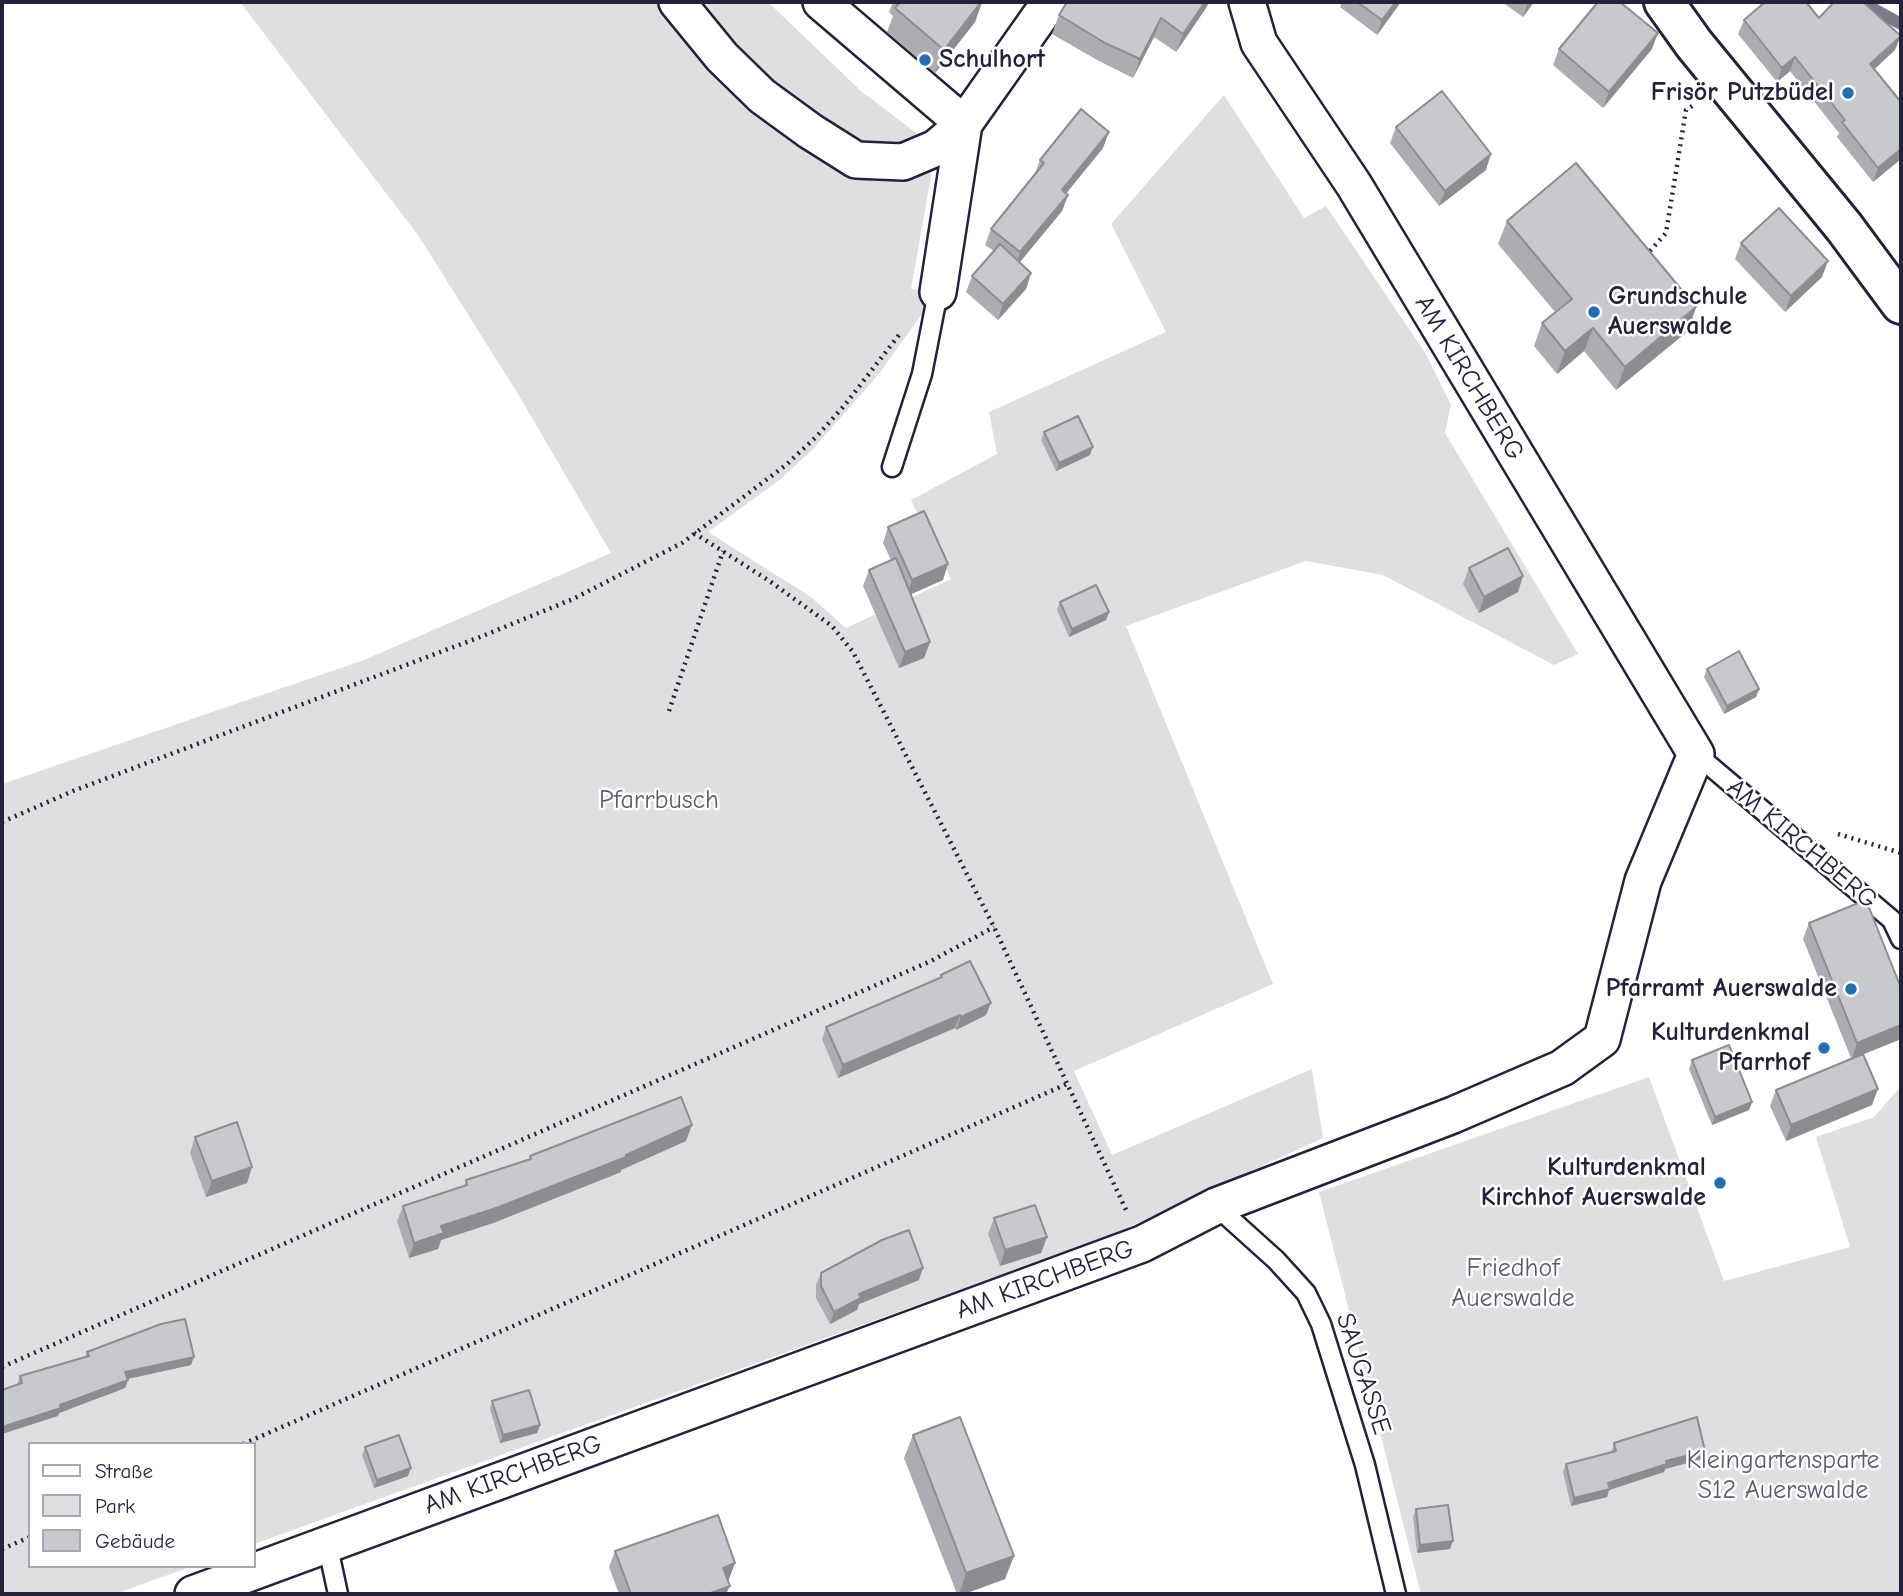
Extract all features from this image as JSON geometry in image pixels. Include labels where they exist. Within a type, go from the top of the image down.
[{"type":"main road","points":[[1664,2],[1694,44],[1844,227],[1901,304]]},
{"type":"street","points":[[677,2],[722,57],[762,96],[810,131],[856,160],[903,162],[936,148],[964,124],[1050,2]]},
{"type":"street","points":[[821,2],[964,124]]},
{"type":"street","name":"AM KIRCHBERG","points":[[192,1594],[1142,1244],[1216,1206],[1453,1115],[1562,1068],[1602,1039],[1643,881],[1696,754],[1354,185],[1259,43],[1247,2]]},
{"type":"street","points":[[938,292],[964,124]]},
{"type":"lane","points":[[892,467],[922,374],[938,292]]},
{"type":"lane","name":"AM KIRCHBERG","points":[[1696,754],[1892,920],[1901,939]]},
{"type":"lane","name":"SAUGASSE","points":[[1216,1206],[1276,1260],[1306,1293],[1324,1332],[1365,1465],[1396,1594]]},
{"type":"lane","points":[[327,1543],[338,1594]]},
{"type":"path","points":[[1650,251],[1667,233],[1686,110],[1724,80]]},
{"type":"path","points":[[2,822],[73,791],[428,657],[573,599],[682,542],[786,465],[816,437],[844,406],[903,330]]},
{"type":"path","points":[[694,533],[768,580],[832,626],[853,652],[994,927],[1142,1244]]},
{"type":"path","points":[[669,710],[723,551]]},
{"type":"path","points":[[2,1367],[931,961],[994,927]]},
{"type":"path","points":[[248,1442],[1067,1084]]},
{"type":"path","points":[[2,1549],[28,1538]]},
{"type":"green space","name":"Pfarrbusch","points":[[240,2],[768,2],[861,91],[936,148],[911,289],[938,292],[878,375],[813,449],[781,479],[708,532],[811,597],[846,628],[951,579],[911,500],[997,454],[989,412],[1166,332],[1111,224],[1224,95],[1304,218],[1326,206],[1426,354],[1451,405],[1445,433],[1578,654],[1554,665],[1383,575],[1306,561],[1126,626],[1273,984],[1074,1071],[1112,1155],[1312,1069],[1323,1138],[1109,1236],[256,1543],[256,1442],[28,1442],[28,1568],[187,1568],[115,1594],[2,1594],[2,784],[364,660],[611,553],[518,394],[418,235]]},
{"type":"green space","points":[[1649,1077],[1724,1281],[1850,1247],[1816,1137],[1874,1117],[1901,1086],[1901,1594],[1421,1594],[1319,1192]]},
{"type":"building","points":[[900,2],[981,2],[944,50],[895,8]]},
{"type":"building","points":[[1067,2],[1205,2],[1183,34],[1161,18],[1140,59],[1105,43],[1059,15]]},
{"type":"building","points":[[1357,2],[1396,2],[1382,20]]},
{"type":"building","points":[[1598,2],[1620,2],[1658,33],[1609,92],[1559,49]]},
{"type":"building","points":[[1765,2],[1806,2],[1819,18],[1834,2],[1863,2],[1901,36],[1870,64],[1901,102],[1901,149],[1878,168],[1842,122],[1845,120],[1795,57],[1782,68],[1744,20]]},
{"type":"building","points":[[1442,91],[1491,154],[1445,191],[1396,127]]},
{"type":"building","points":[[1081,109],[1109,132],[1062,190],[1068,195],[1020,252],[991,229],[1044,163],[1040,160]]},
{"type":"building","points":[[1576,163],[1696,307],[1625,367],[1593,328],[1565,351],[1542,323],[1572,299],[1507,221]]},
{"type":"building","points":[[1779,208],[1828,261],[1791,296],[1741,243]]},
{"type":"building","points":[[1000,244],[1031,273],[1003,304],[972,276]]},
{"type":"building","points":[[1078,416],[1093,447],[1059,463],[1044,432]]},
{"type":"building","points":[[924,511],[948,564],[912,580],[888,527]]},
{"type":"building","points":[[1508,548],[1523,576],[1484,597],[1469,568]]},
{"type":"building","points":[[896,558],[930,642],[905,652],[869,570]]},
{"type":"building","points":[[1096,585],[1109,612],[1072,629],[1060,602]]},
{"type":"building","points":[[1739,651],[1759,689],[1727,706],[1707,669]]},
{"type":"building","points":[[1866,900],[1901,988],[1901,1025],[1857,1043],[1809,923]]},
{"type":"building","points":[[970,961],[991,1003],[843,1065],[826,1027],[942,977],[941,975]]},
{"type":"building","points":[[1729,1045],[1752,1102],[1715,1117],[1692,1060]]},
{"type":"building","points":[[1863,1054],[1878,1089],[1791,1125],[1776,1090]]},
{"type":"building","points":[[681,1097],[692,1125],[626,1157],[499,1207],[441,1226],[444,1233],[414,1243],[403,1206],[467,1185],[466,1180],[531,1159],[530,1156]]},
{"type":"building","points":[[237,1122],[252,1167],[212,1181],[195,1137]]},
{"type":"building","points":[[1035,1205],[1047,1237],[1005,1250],[994,1218]]},
{"type":"building","points":[[909,1230],[923,1268],[859,1294],[861,1298],[834,1312],[821,1286],[821,1273],[882,1240]]},
{"type":"building","points":[[185,1319],[194,1357],[125,1372],[128,1380],[60,1405],[61,1408],[2,1427],[2,1390],[22,1383],[20,1376],[89,1356],[87,1352],[161,1324]]},
{"type":"building","points":[[529,1390],[540,1425],[503,1435],[492,1401]]},
{"type":"building","points":[[960,1417],[1014,1556],[966,1573],[913,1435]]},
{"type":"building","points":[[1697,1417],[1705,1451],[1666,1461],[1667,1464],[1608,1483],[1610,1489],[1574,1498],[1566,1464],[1616,1451],[1614,1443]]},
{"type":"building","points":[[399,1435],[411,1468],[377,1480],[365,1447]]},
{"type":"building","points":[[1448,1505],[1453,1541],[1420,1545],[1416,1509]]},
{"type":"building","points":[[718,1515],[735,1563],[723,1568],[730,1586],[708,1594],[631,1594],[615,1551]]},
{"type":"waterway","points":[[1861,2],[1901,24]]},
{"type":"place","name":"Schulhort","points":[[925,60]]},
{"type":"place","name":"Frisör Putzbüdel","points":[[1848,93]]},
{"type":"place","name":"Grundschule Auerswalde","points":[[1594,312]]},
{"type":"place","name":"Pfarramt Auerswalde","points":[[1851,989]]},
{"type":"place","name":"Kulturdenkmal Pfarrhof","points":[[1824,1048]]},
{"type":"place","name":"Kulturdenkmal Kirchhof Auerswalde","points":[[1720,1183]]},
{"type":"park label","name":"Friedhof Auerswalde","points":[[1513,1284]]},
{"type":"park label","name":"Kleingartensparte S12 Auerswalde","points":[[1783,1476]]}]
